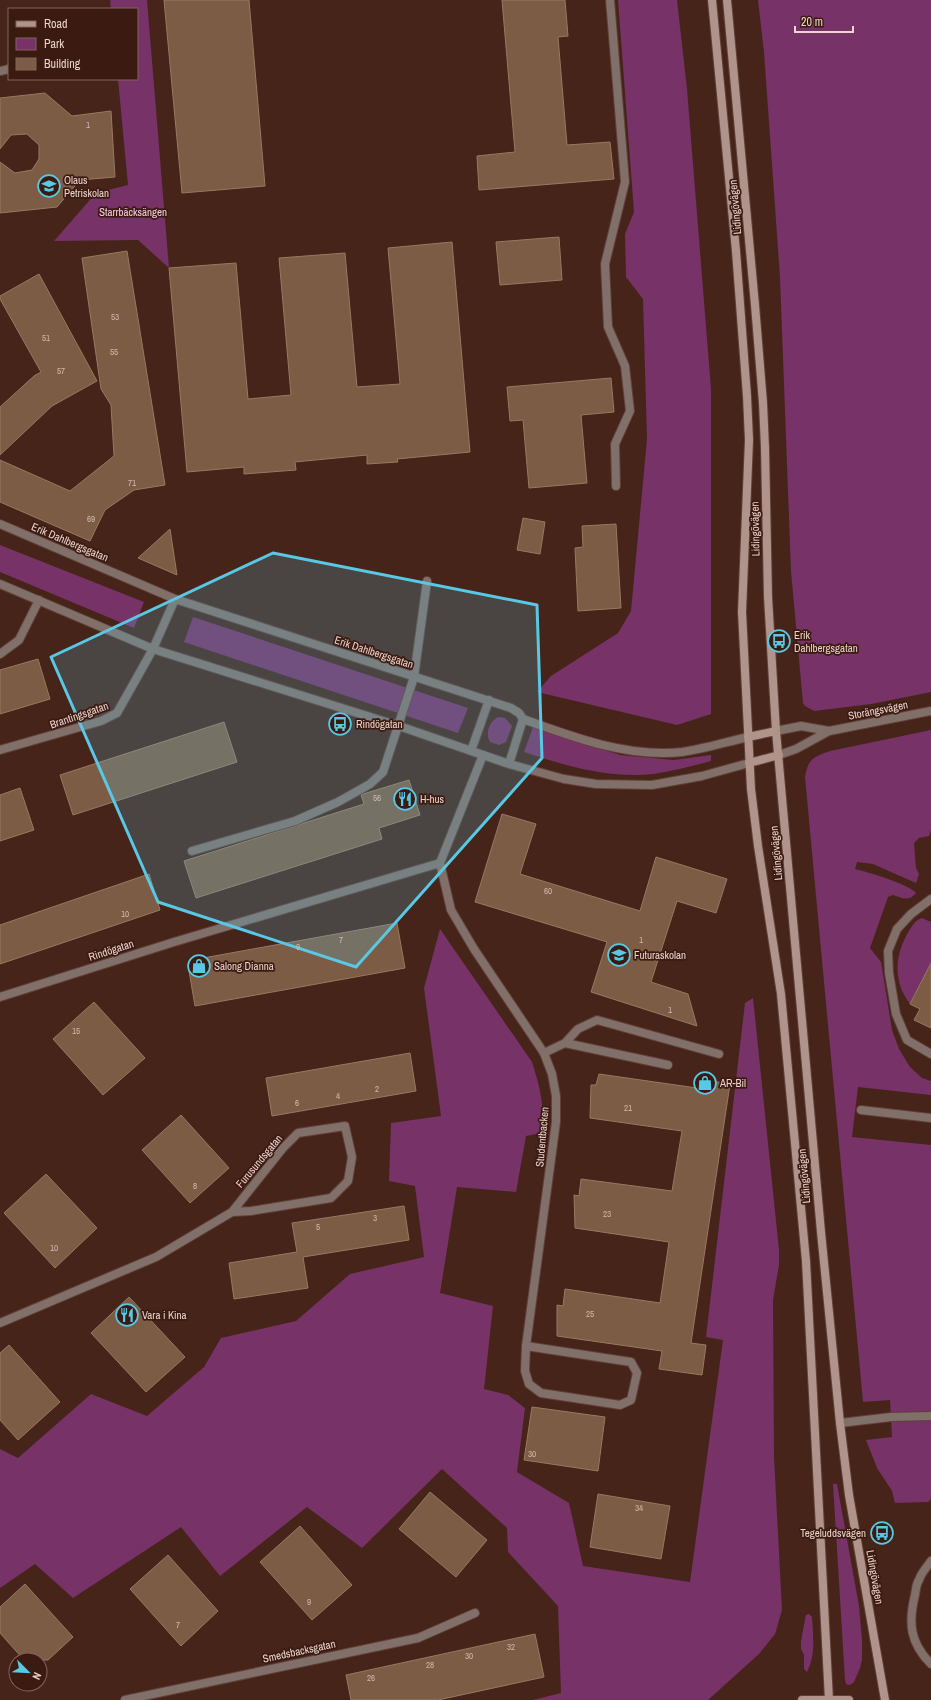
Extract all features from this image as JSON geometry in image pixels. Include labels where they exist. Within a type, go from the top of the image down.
[{"type":"main road","name":"Lidingövägen","points":[[712,0],[736,251],[747,396],[749,440],[742,612],[749,763],[758,846],[781,994],[806,1261],[829,1700]]},
{"type":"main road","name":"Lidingövägen","points":[[727,0],[763,403],[768,597],[776,731],[793,930],[840,1423],[849,1495],[886,1700]]},
{"type":"main road","points":[[748,737],[776,731]]},
{"type":"main road","points":[[749,763],[779,755]]},
{"type":"main road","points":[[802,1700],[849,1700]]},
{"type":"street","points":[[610,0],[625,182],[605,264],[608,327],[625,366],[630,411],[615,444],[616,486]]},
{"type":"street","name":"Erik Dahlbergsgatan","points":[[0,524],[175,599],[489,700],[511,708],[519,713],[523,719],[616,748],[642,752],[682,752],[748,737]]},
{"type":"street","points":[[192,851],[296,821],[338,802],[370,784],[383,772],[414,677],[427,581]]},
{"type":"street","points":[[0,584],[153,649],[399,726],[509,764],[564,779],[622,786],[652,785],[749,763]]},
{"type":"street","name":"Brantingsgatan","points":[[0,750],[101,721],[117,713],[153,649],[175,599]]},
{"type":"street","points":[[0,654],[19,640],[39,600]]},
{"type":"street","points":[[471,751],[489,700]]},
{"type":"street","name":"Storängsvägen","points":[[779,755],[796,749],[829,731],[931,711]]},
{"type":"street","points":[[509,764],[523,719]]},
{"type":"street","name":"Storängsvägen","points":[[776,731],[801,726],[829,731]]},
{"type":"street","points":[[440,863],[483,755]]},
{"type":"street","name":"Rindögatan","points":[[0,997],[174,942],[440,863]]},
{"type":"street","name":"Studentbacken","points":[[440,863],[450,910],[474,949],[544,1052],[552,1074],[556,1096],[556,1122],[526,1346],[525,1371],[529,1384],[541,1393],[620,1405],[631,1400],[637,1373],[631,1362],[526,1346]]},
{"type":"street","points":[[931,899],[911,914],[897,929],[888,951],[889,973],[896,1014],[907,1040],[931,1054]]},
{"type":"street","points":[[544,1052],[565,1044],[578,1028],[596,1020],[719,1054]]},
{"type":"street","points":[[565,1044],[668,1065]]},
{"type":"street","points":[[861,1110],[931,1118]]},
{"type":"street","name":"Furusundsgatan","points":[[0,1323],[156,1257],[232,1212],[283,1148],[298,1133],[345,1126],[352,1157],[348,1180],[331,1198],[251,1211],[232,1212]]},
{"type":"street","points":[[840,1423],[891,1416],[931,1416]]},
{"type":"street","points":[[931,1561],[918,1580],[910,1619],[911,1629],[920,1653],[931,1664]]},
{"type":"street","name":"Smedsbacksgatan","points":[[125,1700],[418,1638],[475,1613]]},
{"type":"highlighted area","points":[[273,553],[537,605],[542,758],[356,967],[158,902],[51,657]]},
{"type":"green space","name":"Starrbäcksängen","points":[[110,0],[147,0],[169,268],[138,240],[54,241],[96,193],[128,185],[118,80],[138,80],[138,8],[111,8]]},
{"type":"green space","points":[[618,0],[677,0],[687,89],[711,389],[711,714],[677,725],[537,692],[551,676],[618,633],[631,611],[647,439],[643,299],[626,277],[625,234],[634,212]]},
{"type":"green space","points":[[758,0],[931,0],[931,692],[871,704],[814,711],[805,706],[803,703],[791,571],[780,277],[764,52]]},
{"type":"green space","points":[[0,545],[144,602],[134,628],[0,572]]},
{"type":"green space","points":[[193,617],[468,708],[458,733],[184,642]]},
{"type":"green space","points":[[498,717],[505,718],[512,726],[506,742],[499,745],[490,742],[488,735],[490,725]]},
{"type":"green space","points":[[533,727],[620,755],[674,760],[711,755],[711,761],[654,774],[621,775],[588,770],[524,752]]},
{"type":"green space","points":[[931,730],[931,830],[929,836],[919,838],[914,843],[916,868],[919,874],[916,883],[873,864],[857,862],[855,869],[897,882],[916,893],[911,898],[902,898],[893,895],[888,897],[870,948],[881,962],[892,1030],[899,1049],[910,1067],[922,1078],[931,1081],[931,1095],[858,1087],[852,1137],[931,1145],[931,1499],[928,1502],[895,1503],[892,1491],[877,1468],[866,1440],[892,1437],[890,1400],[863,1402],[805,777],[810,762],[815,757],[824,753]]},
{"type":"green space","points":[[922,918],[931,922],[931,963],[910,1004],[904,996],[898,978],[898,959],[900,949],[909,931],[916,922]]},
{"type":"green space","points":[[440,929],[532,1062],[539,1089],[543,1124],[542,1133],[526,1136],[516,1192],[457,1187],[440,1293],[493,1306],[484,1389],[508,1395],[525,1408],[517,1472],[569,1503],[583,1566],[690,1582],[723,1340],[706,1337],[745,1003],[753,998],[779,1250],[779,1265],[773,1300],[774,1457],[782,1610],[775,1634],[759,1654],[708,1700],[533,1700],[561,1693],[558,1606],[508,1552],[507,1528],[442,1469],[362,1548],[307,1507],[220,1576],[181,1527],[73,1598],[35,1564],[0,1588],[0,1449],[18,1458],[91,1394],[147,1416],[204,1367],[221,1338],[296,1321],[350,1274],[424,1257],[415,1186],[389,1181],[391,1123],[441,1116],[424,988]]},
{"type":"green space","points":[[833,1484],[837,1484],[859,1606],[862,1640],[862,1660],[860,1668],[854,1682],[850,1685],[846,1684],[845,1680]]},
{"type":"green space","points":[[809,1614],[812,1617],[813,1652],[807,1672],[804,1669],[804,1655],[801,1649],[801,1641],[806,1615]]},
{"type":"building","points":[[164,0],[249,0],[265,186],[182,193]]},
{"type":"building","points":[[502,0],[565,0],[568,36],[558,37],[567,145],[610,142],[614,179],[479,190],[477,156],[515,152]]},
{"type":"building","name":"Olaus Petriskolan","points":[[45,93],[72,116],[111,111],[115,177],[80,180],[57,207],[0,213],[0,162],[15,173],[32,170],[39,159],[39,145],[27,134],[11,135],[0,149],[0,98]]},
{"type":"building","points":[[559,237],[562,280],[500,285],[496,242]]},
{"type":"building","points":[[452,242],[470,452],[397,459],[398,462],[367,464],[367,455],[295,462],[296,470],[244,474],[244,467],[187,472],[169,268],[236,263],[248,399],[291,395],[279,258],[345,253],[357,387],[400,384],[388,248]]},
{"type":"building","points":[[127,251],[165,485],[134,490],[105,510],[90,541],[0,502],[0,460],[70,491],[114,456],[111,405],[101,389],[82,258]]},
{"type":"building","points":[[39,274],[97,381],[52,406],[0,455],[0,407],[34,376],[41,372],[0,299],[0,296]]},
{"type":"building","points":[[611,378],[614,412],[581,415],[587,483],[529,488],[523,420],[510,421],[507,387]]},
{"type":"building","points":[[523,518],[545,522],[540,554],[517,550]]},
{"type":"building","points":[[616,524],[621,608],[578,611],[575,548],[583,547],[582,526]]},
{"type":"building","points":[[170,529],[177,575],[138,558]]},
{"type":"building","points":[[38,659],[50,699],[0,714],[0,670]]},
{"type":"building","points":[[224,722],[237,762],[73,815],[60,775]]},
{"type":"building","points":[[409,780],[420,815],[379,828],[382,839],[196,898],[184,861],[364,804],[361,795]]},
{"type":"building","points":[[20,788],[34,830],[0,841],[0,795]]},
{"type":"building","points":[[502,814],[536,824],[520,874],[640,911],[656,857],[727,879],[716,913],[677,901],[651,982],[688,994],[697,1026],[591,992],[607,942],[475,902]]},
{"type":"building","points":[[149,874],[160,910],[0,964],[0,925]]},
{"type":"building","points":[[397,923],[405,968],[195,1006],[189,971],[194,971],[192,960]]},
{"type":"building","points":[[931,963],[931,1028],[914,1020],[920,1009],[910,1004]]},
{"type":"building","points":[[94,1002],[145,1058],[103,1095],[53,1039]]},
{"type":"building","points":[[410,1053],[416,1091],[272,1116],[266,1078]]},
{"type":"building","points":[[599,1074],[697,1088],[698,1079],[730,1084],[691,1343],[706,1345],[702,1375],[659,1369],[662,1351],[557,1336],[557,1305],[563,1306],[565,1289],[660,1303],[669,1242],[575,1228],[574,1195],[579,1196],[581,1179],[672,1191],[682,1131],[590,1118],[591,1085],[596,1085]]},
{"type":"building","points":[[181,1115],[229,1168],[190,1203],[142,1150]]},
{"type":"building","points":[[46,1174],[97,1228],[55,1268],[4,1213]]},
{"type":"building","points":[[404,1206],[409,1240],[303,1257],[308,1288],[234,1299],[229,1263],[297,1252],[292,1223]]},
{"type":"building","points":[[129,1297],[185,1357],[146,1392],[91,1333]]},
{"type":"building","points":[[9,1345],[60,1402],[18,1440],[0,1420],[0,1353]]},
{"type":"building","points":[[532,1407],[605,1417],[598,1471],[524,1460]]},
{"type":"building","points":[[430,1492],[487,1540],[456,1577],[399,1529]]},
{"type":"building","points":[[598,1494],[670,1506],[661,1559],[590,1547]]},
{"type":"building","points":[[300,1526],[352,1585],[312,1620],[260,1562]]},
{"type":"building","points":[[168,1555],[218,1611],[181,1646],[130,1589]]},
{"type":"building","points":[[25,1584],[73,1637],[48,1660],[48,1652],[17,1652],[0,1633],[0,1607]]},
{"type":"building","points":[[535,1634],[544,1677],[438,1700],[351,1700],[346,1675]]},
{"type":"place","name":"Olaus Petriskolan","points":[[49,186]]},
{"type":"place","name":"Erik Dahlbergsgatan","points":[[779,641]]},
{"type":"place","name":"Rindögatan","points":[[340,724]]},
{"type":"place","name":"H-hus","points":[[405,799]]},
{"type":"place","name":"Futuraskolan","points":[[619,955]]},
{"type":"place","name":"Salong Dianna","points":[[199,966]]},
{"type":"place","name":"AR-Bil","points":[[705,1083]]},
{"type":"place","name":"Vara i Kina","points":[[127,1315]]},
{"type":"place","name":"Tegeluddsvägen","points":[[882,1533]]}]
